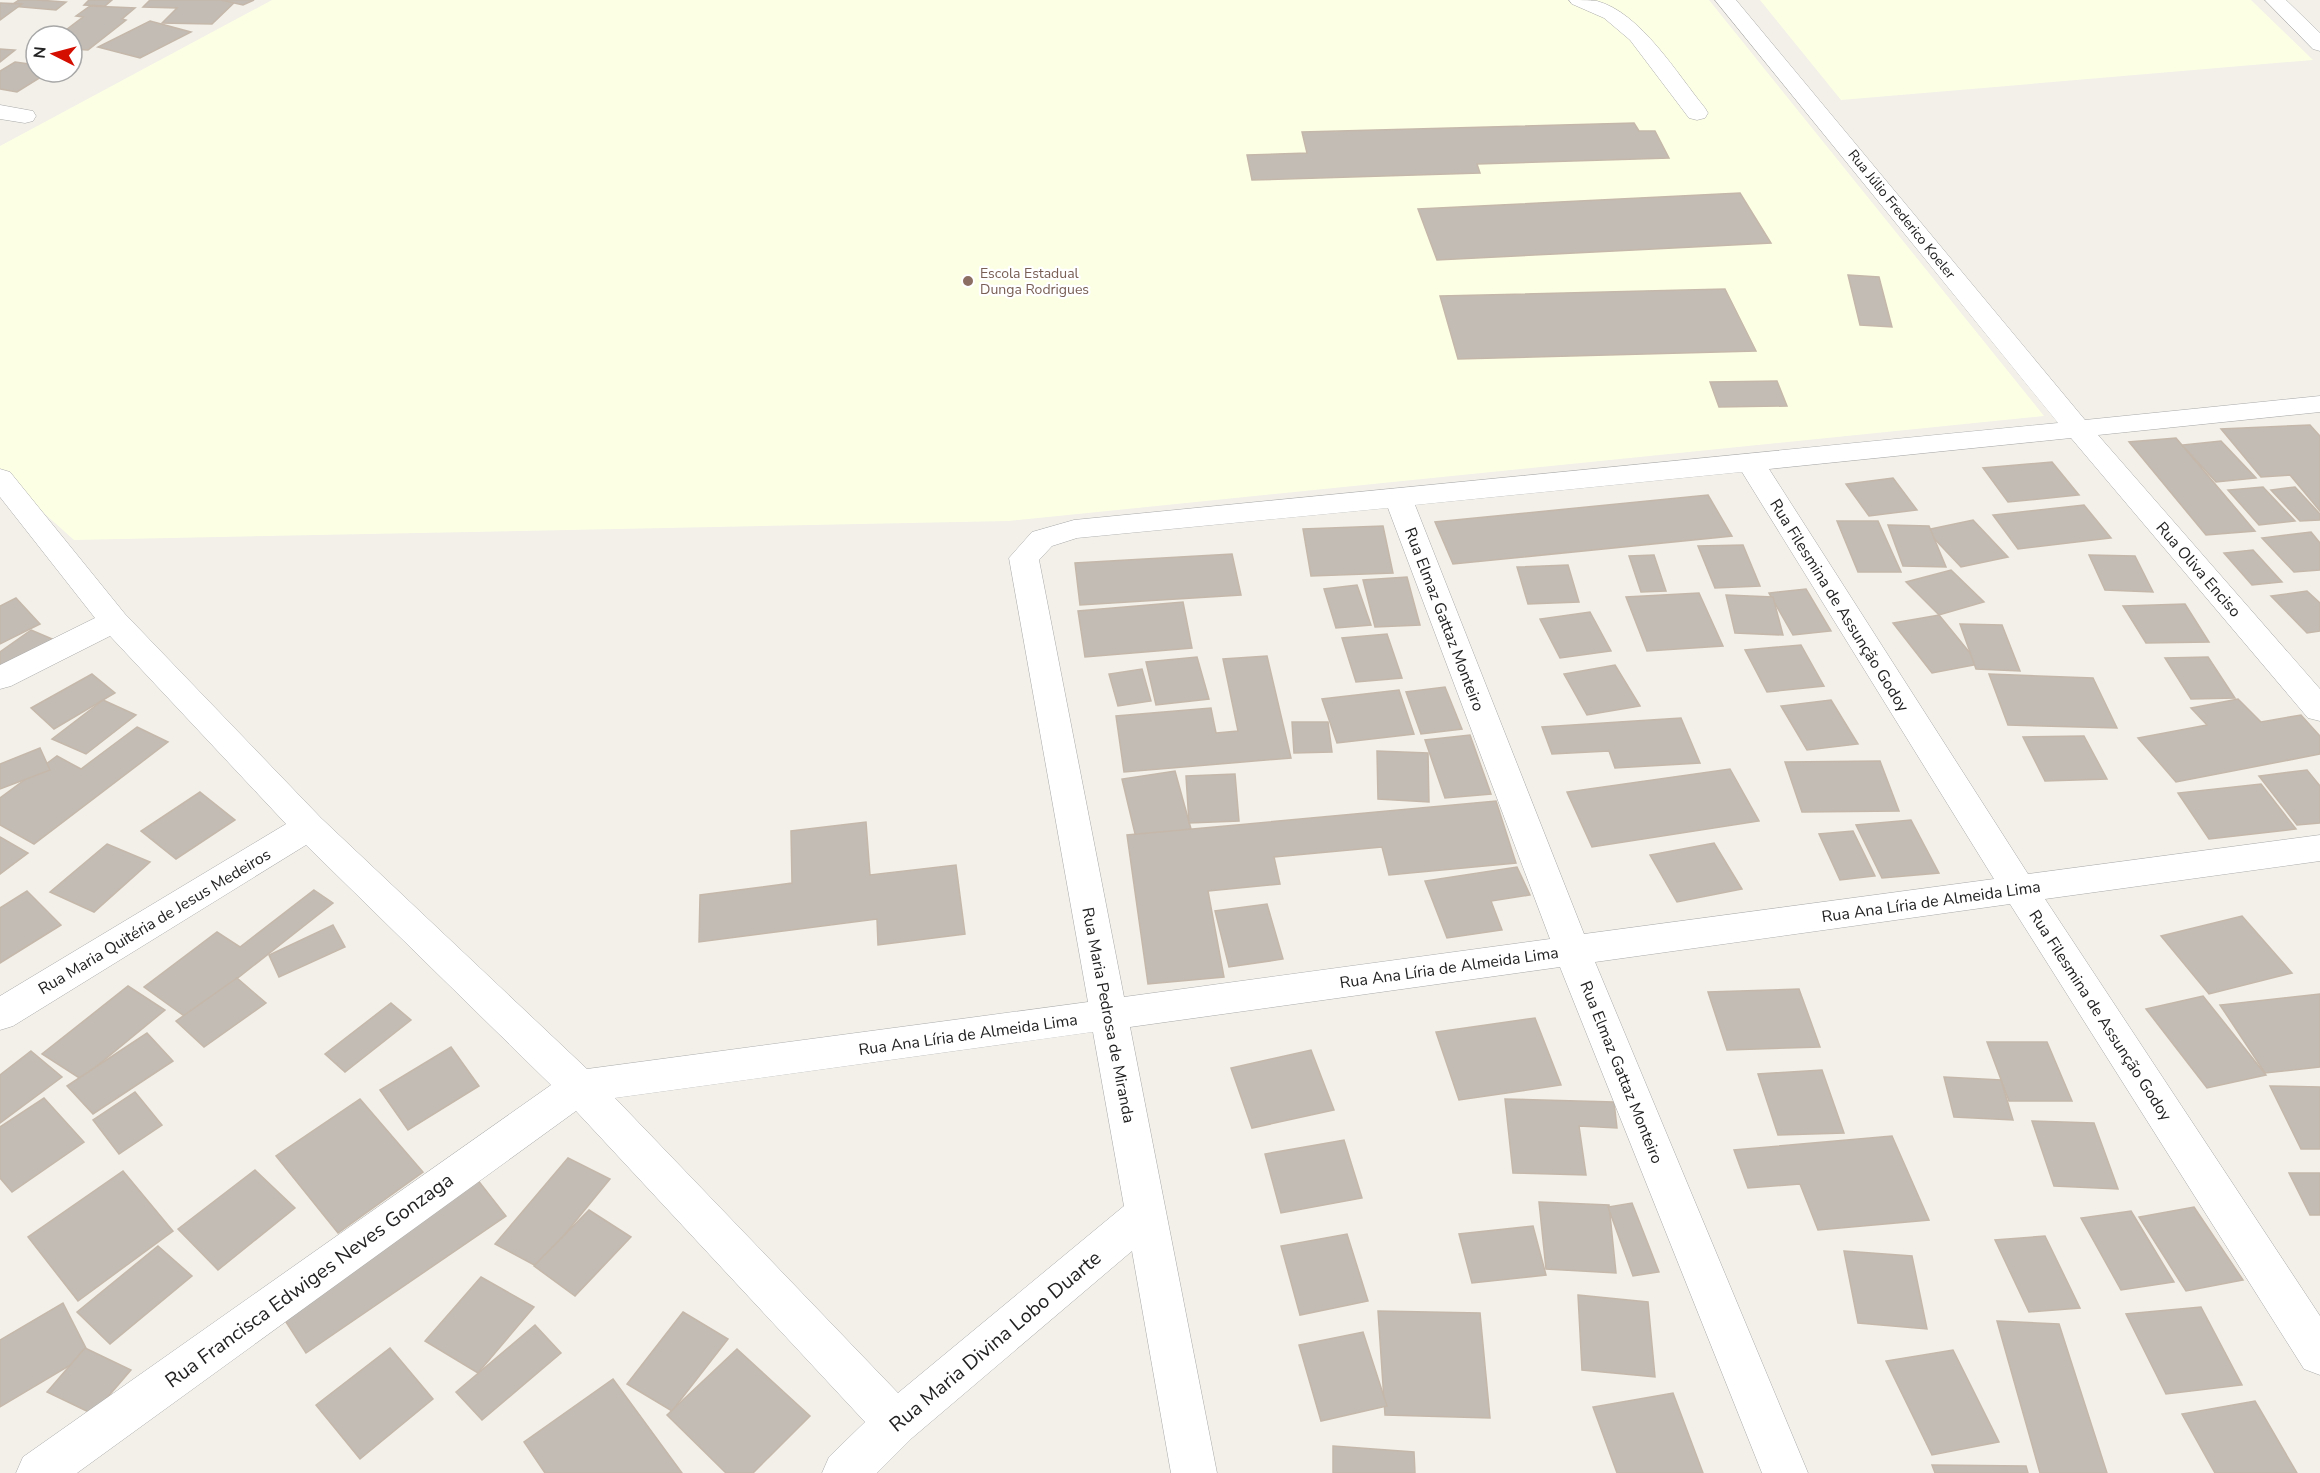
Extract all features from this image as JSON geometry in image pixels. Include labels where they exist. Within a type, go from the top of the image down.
[{"type":"street","points":[[1579,0],[1611,14],[1637,36],[1697,113]]},
{"type":"street","name":"Rua Júlio Frederico Koeler","points":[[1725,0],[2078,429]]},
{"type":"street","points":[[2275,0],[2320,45]]},
{"type":"street","points":[[0,112],[25,116]]},
{"type":"street","points":[[1399,500],[2320,405]]},
{"type":"street","name":"Rua Oliva Enciso","points":[[2078,429],[2320,710]]},
{"type":"street","name":"Rua Filesmina de Assunção Godoy","points":[[1750,462],[2019,889],[2320,1354]]},
{"type":"street","points":[[0,477],[114,621],[309,827],[579,1087],[896,1424]]},
{"type":"street","name":"Rua Maria Pedrosa de Miranda","points":[[1194,1473],[1024,558],[1042,539],[1074,529],[1399,500]]},
{"type":"street","name":"Rua Elmaz Gattaz Monteiro","points":[[1399,500],[1572,950],[1785,1473]]},
{"type":"street","points":[[0,678],[114,621]]},
{"type":"street","name":"Rua Maria Quitéria de Jesus Medeiros","points":[[0,1015],[309,827]]},
{"type":"street","name":"Rua Ana Líria de Almeida Lima","points":[[579,1087],[2320,848]]},
{"type":"street","name":"Rua Francisca Edwiges Neves Gonzaga","points":[[39,1473],[579,1087]]},
{"type":"street","name":"Rua Maria Divina Lobo Duarte","points":[[845,1473],[896,1424],[1147,1212]]},
{"type":"shaded area","name":"Escola Estadual Dunga Rodrigues","points":[[272,0],[1709,0],[2044,416],[1009,521],[74,540],[0,474],[0,146]]},
{"type":"shaded area","points":[[1760,0],[2251,0],[2313,60],[1841,100]]},
{"type":"building","points":[[19,0],[66,2],[56,10],[10,6]]},
{"type":"building","points":[[89,0],[112,0],[105,6],[84,5]]},
{"type":"building","points":[[150,0],[236,1],[212,24],[162,23],[177,8],[143,7]]},
{"type":"building","points":[[221,0],[254,0],[243,5]]},
{"type":"building","points":[[0,3],[22,4],[0,20]]},
{"type":"building","points":[[90,6],[135,8],[122,19],[126,20],[88,50],[84,50],[84,24],[74,24],[83,17],[76,16]]},
{"type":"building","points":[[150,21],[191,32],[140,58],[98,47]]},
{"type":"building","points":[[0,49],[15,50],[0,62]]},
{"type":"building","points":[[15,62],[24,63],[24,84],[30,84],[17,92],[0,89],[0,71]]},
{"type":"building","points":[[1634,123],[1639,131],[1655,131],[1669,158],[1477,164],[1480,173],[1252,180],[1247,155],[1307,153],[1302,132]]},
{"type":"building","points":[[1740,193],[1771,243],[1437,260],[1418,209]]},
{"type":"building","points":[[1848,275],[1879,277],[1892,327],[1860,325]]},
{"type":"building","points":[[1725,289],[1756,351],[1458,359],[1440,296]]},
{"type":"building","points":[[1777,381],[1787,406],[1719,407],[1710,382]]},
{"type":"building","points":[[2310,425],[2320,436],[2320,511],[2290,475],[2261,477],[2221,429]]},
{"type":"building","points":[[2176,438],[2255,531],[2206,535],[2129,442]]},
{"type":"building","points":[[2221,441],[2256,478],[2216,482],[2182,445]]},
{"type":"building","points":[[2052,462],[2079,495],[2008,502],[1983,468]]},
{"type":"building","points":[[1893,478],[1917,510],[1869,516],[1846,484]]},
{"type":"building","points":[[2263,487],[2295,521],[2259,525],[2228,490]]},
{"type":"building","points":[[2295,487],[2320,514],[2320,520],[2300,521],[2271,490]]},
{"type":"building","points":[[1708,495],[1732,536],[1453,564],[1435,522]]},
{"type":"building","points":[[2084,505],[2111,538],[2018,549],[1993,515]]},
{"type":"building","points":[[1973,520],[2008,557],[1961,567],[1926,530]]},
{"type":"building","points":[[1837,521],[1878,521],[1901,572],[1858,572]]},
{"type":"building","points":[[1888,525],[1929,526],[1946,567],[1903,566]]},
{"type":"building","points":[[1383,526],[1393,573],[1311,576],[1303,529]]},
{"type":"building","points":[[2311,532],[2320,543],[2320,570],[2294,572],[2262,538]]},
{"type":"building","points":[[1743,545],[1760,586],[1715,588],[1698,546]]},
{"type":"building","points":[[2253,550],[2282,582],[2252,585],[2224,553]]},
{"type":"building","points":[[1232,554],[1241,595],[1080,605],[1075,563]]},
{"type":"building","points":[[1654,555],[1666,591],[1641,592],[1629,556]]},
{"type":"building","points":[[2089,555],[2135,556],[2153,592],[2105,590]]},
{"type":"building","points":[[1568,565],[1579,602],[1528,604],[1517,567]]},
{"type":"building","points":[[1951,570],[1984,602],[1939,615],[1906,582]]},
{"type":"building","points":[[1407,577],[1420,625],[1375,627],[1363,580]]},
{"type":"building","points":[[1357,585],[1371,625],[1336,628],[1324,589]]},
{"type":"building","points":[[1806,589],[1831,631],[1793,635],[1769,593]]},
{"type":"building","points":[[2307,591],[2320,603],[2320,631],[2307,633],[2271,596]]},
{"type":"building","points":[[1699,593],[1723,646],[1647,651],[1626,597]]},
{"type":"building","points":[[1726,595],[1773,597],[1783,635],[1735,633]]},
{"type":"building","points":[[16,598],[40,624],[0,644],[0,606]]},
{"type":"building","points":[[1183,602],[1192,648],[1085,657],[1078,611]]},
{"type":"building","points":[[2185,604],[2209,642],[2146,643],[2123,606]]},
{"type":"building","points":[[1590,612],[1611,651],[1560,658],[1540,619]]},
{"type":"building","points":[[1939,615],[1979,664],[1932,673],[1893,623]]},
{"type":"building","points":[[1960,624],[2002,625],[2020,671],[1976,669]]},
{"type":"building","points":[[31,630],[52,639],[0,676],[0,652]]},
{"type":"building","points":[[1387,634],[1402,678],[1356,682],[1342,638]]},
{"type":"building","points":[[1801,645],[1824,686],[1767,692],[1745,650]]},
{"type":"building","points":[[1267,656],[1291,758],[1124,772],[1116,716],[1211,708],[1216,733],[1238,731],[1223,659]]},
{"type":"building","points":[[1197,657],[1209,699],[1156,705],[1146,662]]},
{"type":"building","points":[[2208,657],[2235,698],[2191,699],[2165,658]]},
{"type":"building","points":[[1615,665],[1640,706],[1587,715],[1564,674]]},
{"type":"building","points":[[1142,669],[1151,701],[1118,706],[1109,674]]},
{"type":"building","points":[[92,674],[115,693],[54,729],[31,708]]},
{"type":"building","points":[[1989,674],[2093,678],[2117,728],[2008,725]]},
{"type":"building","points":[[1445,687],[1462,729],[1421,734],[1406,692]]},
{"type":"building","points":[[1399,690],[1414,734],[1337,743],[1322,699]]},
{"type":"building","points":[[2238,699],[2261,722],[2301,715],[2320,736],[2320,754],[2176,782],[2138,738],[2207,725],[2191,708]]},
{"type":"building","points":[[103,700],[136,715],[86,754],[52,739]]},
{"type":"building","points":[[1831,700],[1858,744],[1807,750],[1781,706]]},
{"type":"building","points":[[1681,718],[1700,763],[1615,768],[1609,751],[1552,754],[1542,727]]},
{"type":"building","points":[[1292,722],[1328,722],[1332,752],[1294,753]]},
{"type":"building","points":[[137,727],[168,742],[34,844],[0,825],[0,798],[57,756],[81,769]]},
{"type":"building","points":[[1470,735],[1491,794],[1445,798],[1425,740]]},
{"type":"building","points":[[2084,736],[2107,779],[2045,781],[2023,737]]},
{"type":"building","points":[[40,748],[50,770],[0,789],[0,764]]},
{"type":"building","points":[[1377,751],[1428,753],[1429,802],[1378,799]]},
{"type":"building","points":[[1880,761],[1899,811],[1802,812],[1785,762]]},
{"type":"building","points":[[1730,769],[1759,821],[1592,847],[1567,792]]},
{"type":"building","points":[[2307,770],[2320,786],[2320,823],[2297,825],[2259,776]]},
{"type":"building","points":[[1175,771],[1191,829],[1136,838],[1122,779]]},
{"type":"building","points":[[1235,774],[1239,821],[1189,823],[1186,776]]},
{"type":"building","points":[[2261,784],[2296,829],[2209,839],[2178,793]]},
{"type":"building","points":[[200,792],[235,820],[176,859],[141,831]]},
{"type":"building","points":[[1496,801],[1516,863],[1389,875],[1382,847],[1274,857],[1280,884],[1208,891],[1224,977],[1148,984],[1127,835]]},
{"type":"building","points":[[1911,820],[1939,873],[1882,878],[1856,825]]},
{"type":"building","points":[[866,822],[870,875],[956,865],[965,934],[878,945],[877,919],[699,942],[700,895],[792,883],[791,831]]},
{"type":"building","points":[[1853,831],[1875,876],[1840,880],[1819,834]]},
{"type":"building","points":[[0,837],[28,853],[0,874]]},
{"type":"building","points":[[1714,843],[1742,889],[1677,902],[1650,855]]},
{"type":"building","points":[[107,844],[150,862],[94,912],[50,892]]},
{"type":"building","points":[[1517,867],[1530,895],[1491,901],[1502,930],[1447,938],[1425,881]]},
{"type":"building","points":[[314,890],[333,903],[187,1018],[144,987],[217,932],[240,947]]},
{"type":"building","points":[[27,891],[61,925],[0,963],[0,908]]},
{"type":"building","points":[[1267,904],[1283,959],[1229,967],[1215,911]]},
{"type":"building","points":[[2242,916],[2292,973],[2209,994],[2161,936]]},
{"type":"building","points":[[333,925],[345,947],[279,977],[269,955]]},
{"type":"building","points":[[237,978],[266,1003],[204,1047],[176,1021]]},
{"type":"building","points":[[128,986],[165,1010],[81,1079],[42,1054]]},
{"type":"building","points":[[1799,989],[1820,1047],[1727,1050],[1708,992]]},
{"type":"building","points":[[2320,994],[2320,1067],[2265,1073],[2220,1005]]},
{"type":"building","points":[[2203,996],[2266,1075],[2207,1088],[2146,1009]]},
{"type":"building","points":[[391,1003],[411,1020],[345,1072],[325,1054]]},
{"type":"building","points":[[1535,1018],[1561,1085],[1459,1100],[1436,1032]]},
{"type":"building","points":[[147,1033],[173,1061],[93,1114],[67,1086]]},
{"type":"building","points":[[1987,1042],[2047,1042],[2072,1101],[2009,1101]]},
{"type":"building","points":[[451,1047],[479,1086],[408,1130],[380,1090]]},
{"type":"building","points":[[1311,1050],[1334,1110],[1252,1128],[1231,1068]]},
{"type":"building","points":[[31,1051],[62,1077],[0,1123],[0,1075]]},
{"type":"building","points":[[1822,1070],[1844,1133],[1778,1135],[1758,1074]]},
{"type":"building","points":[[1944,1077],[2001,1080],[2013,1120],[1954,1117]]},
{"type":"building","points":[[2270,1086],[2320,1087],[2320,1149],[2301,1149]]},
{"type":"building","points":[[135,1092],[162,1125],[119,1154],[93,1120]]},
{"type":"building","points":[[44,1098],[84,1142],[12,1192],[0,1178],[0,1127]]},
{"type":"building","points":[[360,1099],[423,1172],[338,1233],[276,1156]]},
{"type":"building","points":[[1505,1099],[1614,1102],[1617,1128],[1579,1126],[1586,1175],[1513,1173]]},
{"type":"building","points":[[2032,1121],[2094,1123],[2118,1189],[2054,1186]]},
{"type":"building","points":[[1892,1136],[1929,1220],[1818,1230],[1800,1184],[1748,1188],[1734,1150]]},
{"type":"building","points":[[1344,1140],[1362,1198],[1281,1213],[1265,1154]]},
{"type":"building","points":[[568,1158],[610,1179],[538,1267],[495,1244]]},
{"type":"building","points":[[255,1170],[295,1208],[218,1270],[178,1229]]},
{"type":"building","points":[[123,1171],[173,1231],[78,1301],[28,1237]]},
{"type":"building","points":[[2289,1173],[2320,1173],[2320,1215],[2310,1215]]},
{"type":"building","points":[[473,1174],[506,1216],[306,1353],[275,1305]]},
{"type":"building","points":[[1539,1202],[1609,1205],[1616,1273],[1546,1269]]},
{"type":"building","points":[[1632,1203],[1659,1272],[1633,1276],[1608,1207]]},
{"type":"building","points":[[2194,1207],[2243,1280],[2186,1291],[2139,1217]]},
{"type":"building","points":[[589,1210],[631,1237],[575,1296],[534,1266]]},
{"type":"building","points":[[2131,1211],[2174,1282],[2121,1290],[2081,1218]]},
{"type":"building","points":[[1533,1226],[1546,1275],[1472,1283],[1459,1234]]},
{"type":"building","points":[[1347,1234],[1368,1301],[1300,1315],[1281,1246]]},
{"type":"building","points":[[2045,1236],[2080,1308],[2029,1312],[1995,1240]]},
{"type":"building","points":[[158,1246],[192,1276],[110,1344],[77,1312]]},
{"type":"building","points":[[1844,1251],[1912,1256],[1927,1329],[1858,1323]]},
{"type":"building","points":[[481,1277],[534,1307],[478,1373],[425,1341]]},
{"type":"building","points":[[1578,1295],[1648,1302],[1655,1377],[1582,1370]]},
{"type":"building","points":[[63,1303],[89,1354],[0,1407],[0,1340]]},
{"type":"building","points":[[2201,1307],[2242,1385],[2166,1394],[2126,1314]]},
{"type":"building","points":[[1378,1311],[1480,1313],[1490,1418],[1385,1415]]},
{"type":"building","points":[[683,1312],[728,1339],[672,1411],[627,1384]]},
{"type":"building","points":[[1997,1321],[2059,1324],[2107,1473],[2040,1473]]},
{"type":"building","points":[[535,1325],[561,1353],[482,1420],[456,1392]]},
{"type":"building","points":[[1363,1332],[1387,1406],[1321,1421],[1299,1345]]},
{"type":"building","points":[[85,1348],[131,1370],[93,1414],[47,1392]]},
{"type":"building","points":[[390,1348],[433,1399],[360,1459],[316,1405]]},
{"type":"building","points":[[737,1349],[810,1416],[753,1473],[726,1473],[667,1415]]},
{"type":"building","points":[[1953,1350],[1999,1442],[1932,1455],[1886,1361]]},
{"type":"building","points":[[613,1379],[682,1473],[545,1473],[524,1442]]},
{"type":"building","points":[[1673,1393],[1703,1473],[1617,1473],[1593,1407]]},
{"type":"building","points":[[2255,1401],[2297,1473],[2215,1473],[2182,1414]]},
{"type":"building","points":[[1333,1446],[1414,1452],[1415,1473],[1333,1473]]},
{"type":"building","points":[[1932,1465],[2026,1466],[2028,1473],[1935,1473]]},
{"type":"place","name":"Escola Estadual Dunga Rodrigues","points":[[968,281]]}]
